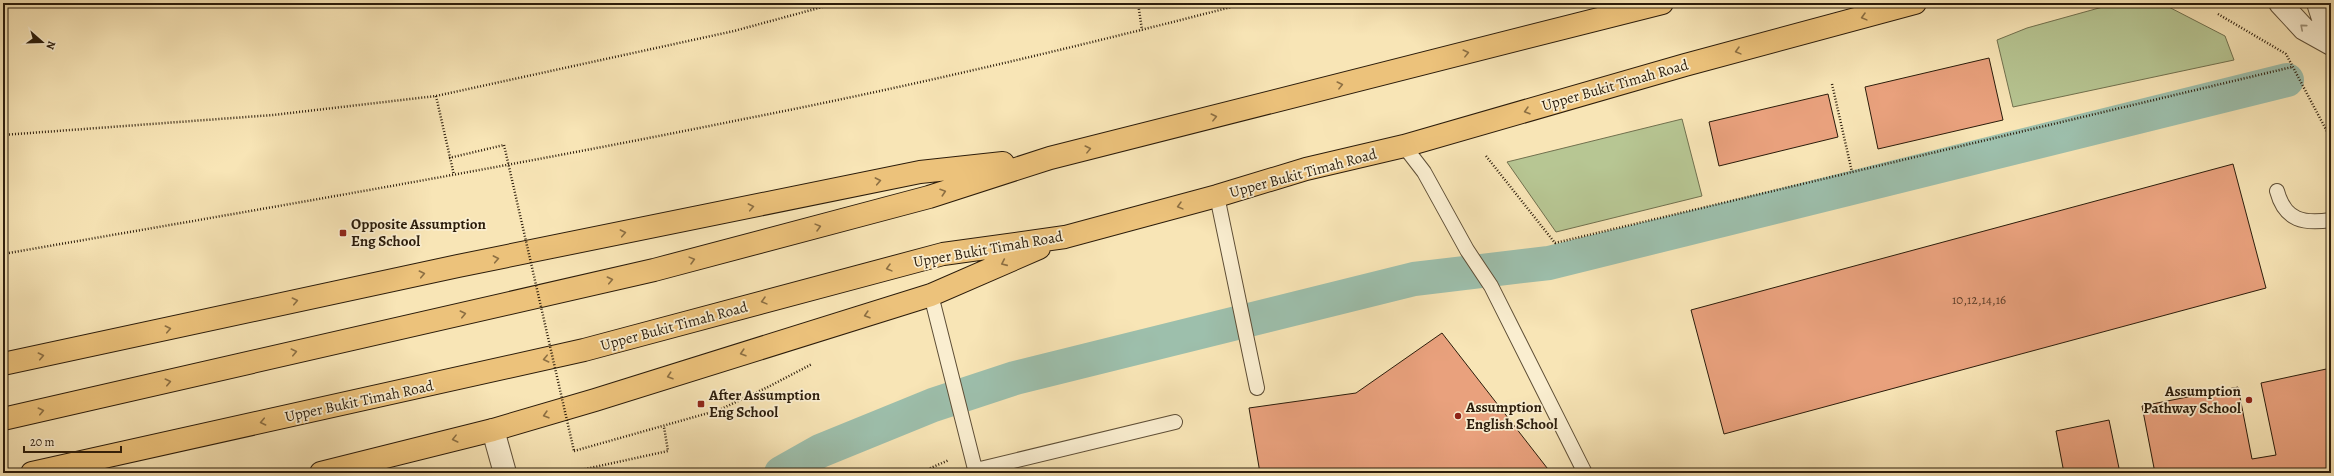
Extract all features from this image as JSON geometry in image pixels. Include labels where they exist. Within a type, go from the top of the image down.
[{"type":"highway","points":[[3,419],[654,270],[929,197],[1050,158],[1662,3]]},
{"type":"highway","name":"Upper Bukit Timah Road","points":[[32,473],[584,350],[943,254],[1065,236],[1217,196],[1306,169],[1404,146],[1686,65],[1915,3]]},
{"type":"highway","points":[[3,364],[458,266],[920,172],[1050,158]]},
{"type":"highway","points":[[321,473],[493,430],[595,400],[931,295],[1065,236]]},
{"type":"street","points":[[2280,3],[2304,29],[2331,44]]},
{"type":"street","points":[[2318,3],[2331,44]]},
{"type":"street","points":[[493,430],[506,473]]},
{"type":"lane","points":[[1404,146],[1424,172],[1467,250],[1491,286],[1585,473]]},
{"type":"lane","points":[[2277,191],[2283,208],[2296,217],[2313,223],[2331,220]]},
{"type":"lane","points":[[1217,196],[1248,341],[1256,388]]},
{"type":"lane","points":[[931,295],[976,472],[1175,422]]},
{"type":"path","points":[[3,135],[273,115],[436,96],[726,32],[837,3]]},
{"type":"path","points":[[1138,3],[1142,30]]},
{"type":"path","points":[[3,254],[454,175],[746,119],[1080,46],[1247,3]]},
{"type":"path","points":[[2218,14],[2274,45],[2286,54],[2331,139]]},
{"type":"path","points":[[1486,156],[1555,243],[2292,66]]},
{"type":"path","points":[[1832,84],[1852,172]]},
{"type":"path","points":[[436,96],[454,175]]},
{"type":"path","points":[[449,158],[504,145],[574,451],[664,427],[718,410],[768,387],[814,363]]},
{"type":"path","points":[[568,473],[668,451],[664,427]]},
{"type":"path","points":[[918,473],[971,450]]},
{"type":"green space","points":[[2117,3],[2161,3],[2225,36],[2234,60],[2013,107],[1997,40],[2027,28]]},
{"type":"green space","points":[[1682,119],[1702,196],[1556,232],[1507,162]]},
{"type":"building","points":[[1989,58],[2003,120],[1878,149],[1865,87]]},
{"type":"building","points":[[1828,94],[1838,137],[1719,166],[1709,122]]},
{"type":"building","points":[[2233,164],[2266,288],[1724,434],[1691,310]]},
{"type":"building","points":[[1442,333],[1551,473],[1260,473],[1249,408],[1356,393]]},
{"type":"building","points":[[2331,368],[2331,473],[2155,473],[2142,406],[2238,387],[2252,459],[2276,455],[2261,383]]},
{"type":"building","points":[[2109,420],[2120,473],[2064,473],[2056,431]]},
{"type":"waterway","points":[[781,473],[820,451],[933,405],[1015,378],[1414,279],[1549,263],[2287,80]]},
{"type":"place","name":"Opposite Assumption Eng School","points":[[343,233]]},
{"type":"place","name":"Assumption Pathway School","points":[[2249,400]]},
{"type":"place","name":"After Assumption Eng School","points":[[701,404]]},
{"type":"place","name":"Assumption English School","points":[[1458,416]]}]
